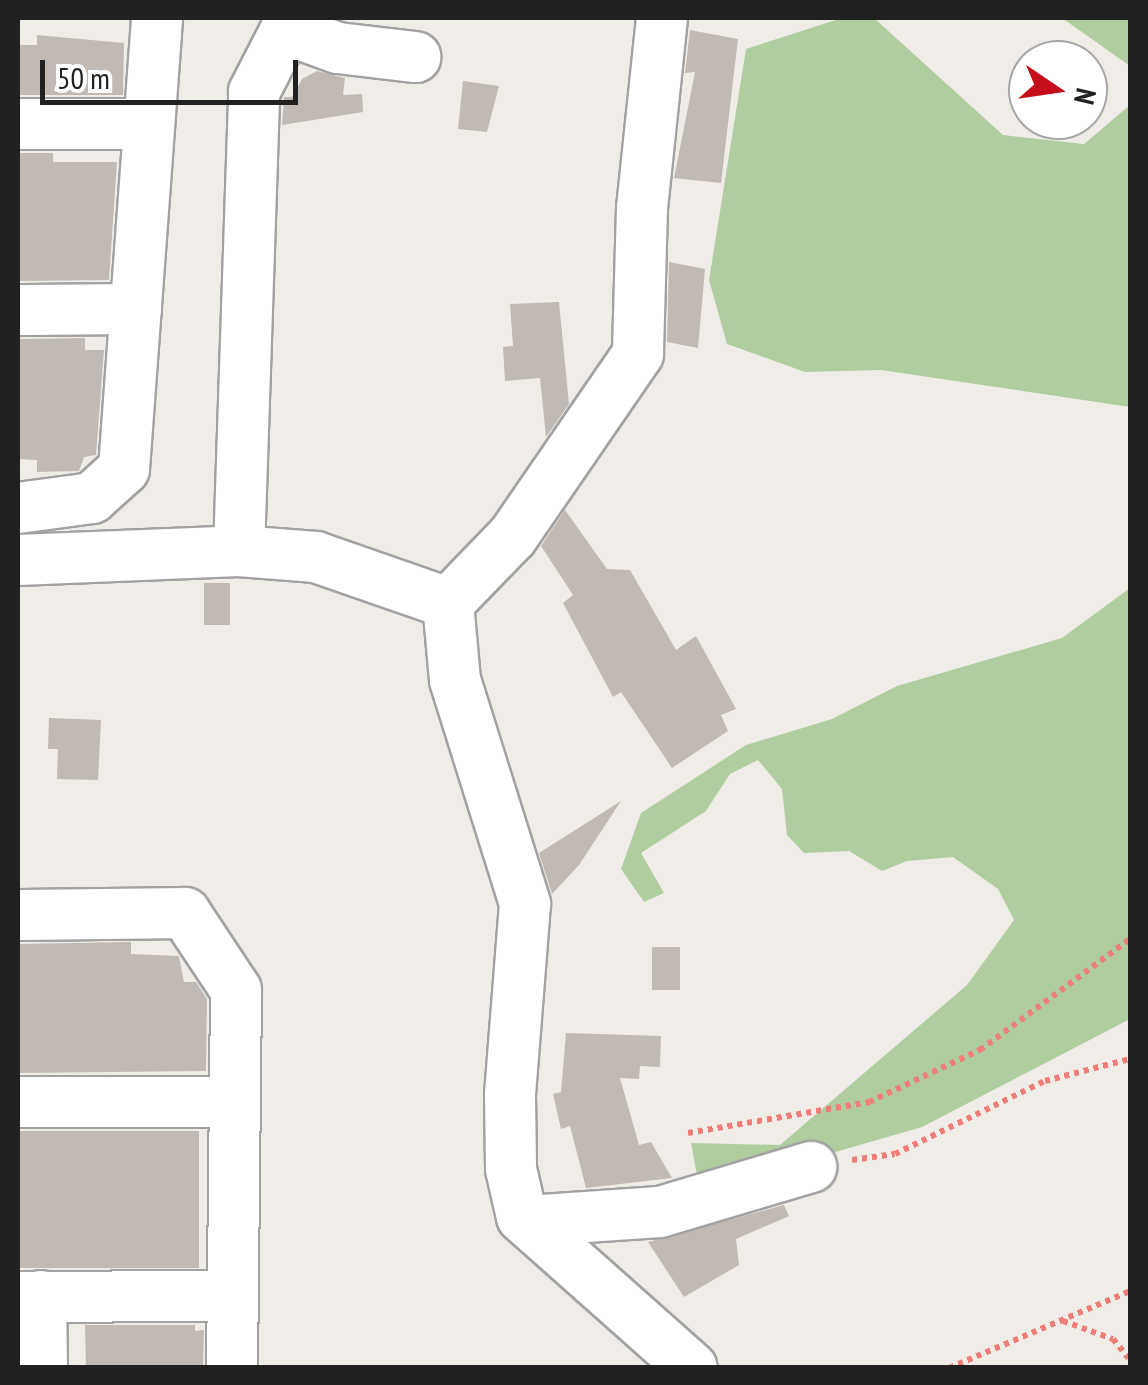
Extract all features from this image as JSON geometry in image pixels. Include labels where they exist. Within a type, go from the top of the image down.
[{"type":"street","points":[[18,508],[92,498],[124,469],[157,18]]},
{"type":"street","points":[[448,603],[512,537],[638,354],[642,208],[662,18]]},
{"type":"street","points":[[239,552],[254,92],[289,23],[338,48],[415,57]]},
{"type":"street","points":[[18,124],[149,124]]},
{"type":"street","points":[[18,310],[136,308]]},
{"type":"street","points":[[18,560],[239,552],[316,556],[448,603]]},
{"type":"street","points":[[448,603],[456,680],[526,904],[510,1095],[511,1168],[527,1221],[692,1368]]},
{"type":"street","points":[[18,914],[185,913],[236,990],[232,1368]]},
{"type":"street","points":[[18,1102],[234,1102]]},
{"type":"street","points":[[527,1221],[660,1212],[811,1166]]},
{"type":"street","points":[[42,1368],[29,1296],[231,1296]]},
{"type":"path","points":[[688,1133],[869,1102],[980,1050],[1130,939]]},
{"type":"path","points":[[811,1166],[895,1154],[1045,1082],[1130,1059]]},
{"type":"path","points":[[949,1368],[1130,1291]]},
{"type":"path","points":[[1062,1321],[1113,1338],[1130,1360]]},
{"type":"green space","points":[[842,18],[874,18],[1008,136],[1008,140],[1084,144],[1089,140],[1108,140],[1108,124],[1130,105],[1130,407],[881,370],[805,372],[727,344],[709,280],[746,49]]},
{"type":"green space","points":[[1062,18],[1130,18],[1130,66],[1108,50],[1108,40],[1093,40]]},
{"type":"green space","points":[[1130,588],[1130,1019],[922,1127],[700,1191],[691,1143],[780,1145],[967,985],[1014,920],[998,889],[953,857],[907,861],[882,871],[849,851],[804,853],[787,835],[782,789],[758,760],[730,774],[706,811],[641,853],[664,893],[644,902],[621,869],[641,813],[746,745],[832,719],[897,686],[1062,638]]},
{"type":"building","points":[[690,30],[738,39],[721,183],[674,178],[695,72],[685,73]]},
{"type":"building","points":[[37,35],[124,43],[123,95],[18,95],[18,45],[37,45]]},
{"type":"building","points":[[317,71],[345,78],[343,95],[362,94],[363,112],[282,125],[284,97],[292,97],[302,79]]},
{"type":"building","points":[[463,81],[499,86],[487,132],[458,129]]},
{"type":"building","points":[[18,153],[53,153],[53,162],[117,162],[109,280],[18,281]]},
{"type":"building","points":[[669,262],[705,269],[698,348],[667,342]]},
{"type":"building","points":[[559,302],[569,404],[546,437],[540,378],[505,381],[503,347],[513,346],[510,304]]},
{"type":"building","points":[[85,338],[85,350],[104,350],[96,455],[84,457],[79,471],[37,472],[37,460],[18,459],[18,339]]},
{"type":"building","points":[[565,510],[607,569],[630,570],[676,650],[696,636],[736,709],[721,715],[728,731],[672,768],[621,692],[613,697],[563,603],[573,595],[541,546]]},
{"type":"building","points":[[204,583],[230,583],[230,625],[204,625]]},
{"type":"building","points":[[49,718],[101,720],[98,780],[57,779],[58,749],[48,749]]},
{"type":"building","points":[[621,801],[579,865],[552,894],[539,853]]},
{"type":"building","points":[[131,942],[131,954],[179,956],[184,982],[196,982],[207,999],[206,1071],[18,1073],[18,944]]},
{"type":"building","points":[[652,947],[680,947],[680,990],[652,990]]},
{"type":"building","points":[[566,1033],[661,1036],[660,1067],[640,1066],[639,1079],[620,1078],[639,1145],[651,1142],[672,1178],[586,1188],[570,1126],[561,1129],[553,1094],[561,1092]]},
{"type":"building","points":[[18,1131],[199,1131],[199,1268],[18,1268]]},
{"type":"building","points":[[784,1205],[789,1216],[736,1239],[739,1265],[684,1297],[648,1242]]},
{"type":"building","points":[[85,1325],[195,1325],[195,1331],[204,1330],[203,1368],[86,1368]]}]
